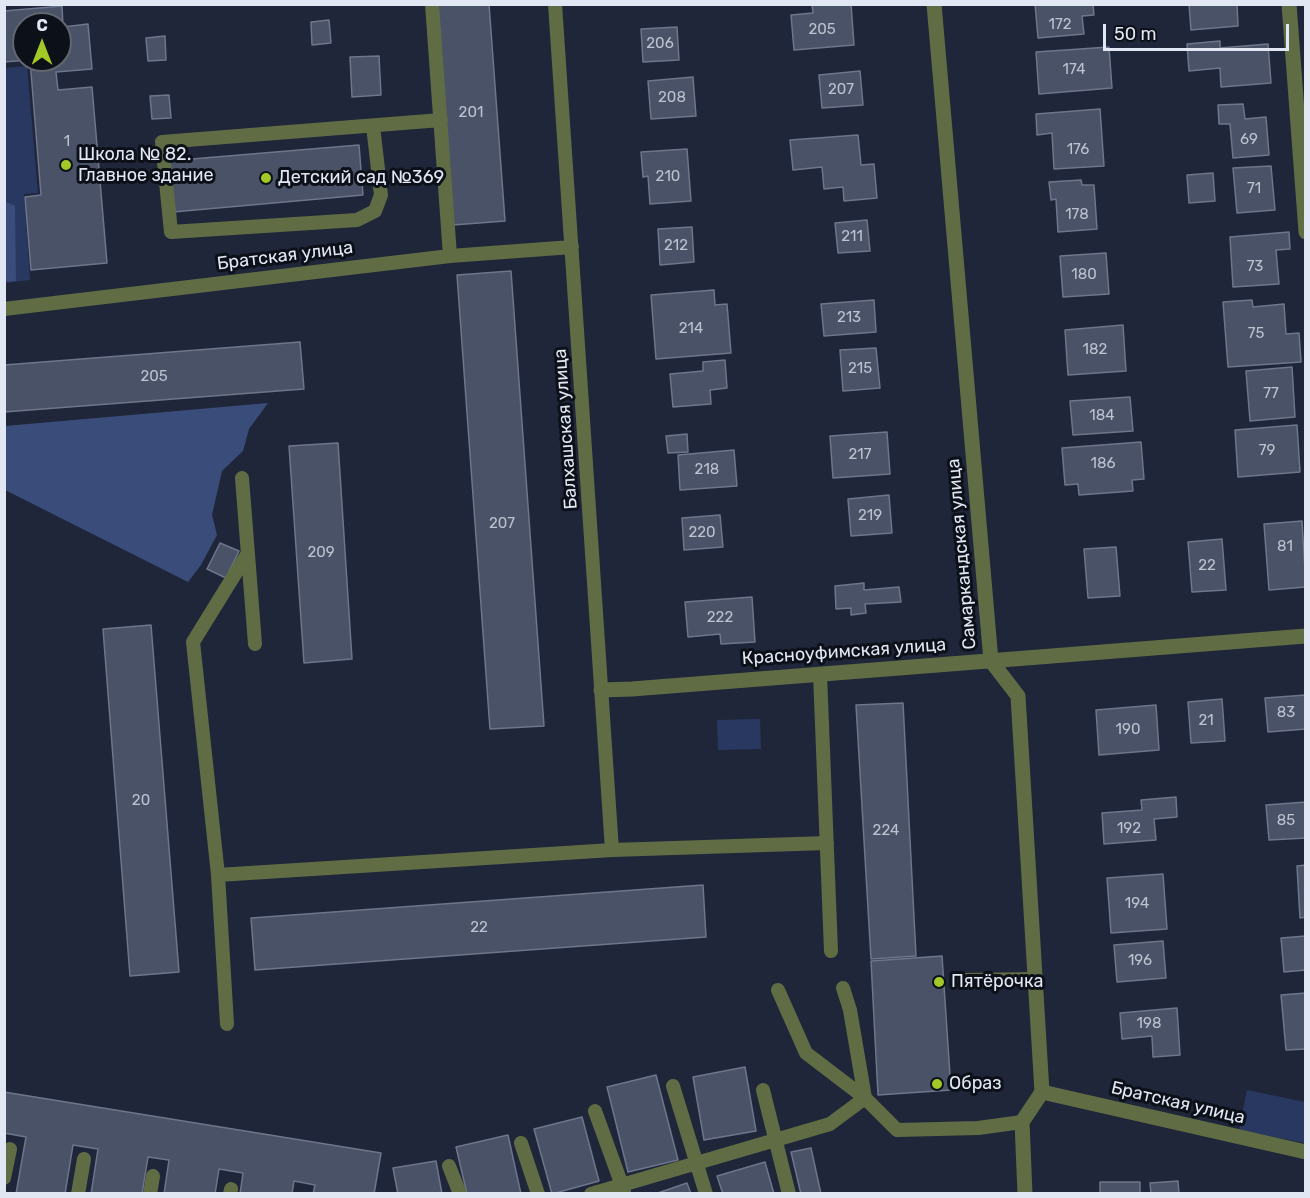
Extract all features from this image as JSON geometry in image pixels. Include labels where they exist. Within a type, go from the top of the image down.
[{"type":"street","name":"Самаркандская улица","points":[[934,4],[991,661],[1018,696],[1042,1092]]},
{"type":"street","points":[[1289,4],[1305,232]]},
{"type":"street","name":"Красноуфимская улица","points":[[602,690],[1305,636]]},
{"type":"street","points":[[1025,1194],[1022,1122],[1042,1092]]},
{"type":"street","name":"Братская улица","points":[[1042,1092],[1305,1152]]},
{"type":"lane","points":[[432,4],[450,256]]},
{"type":"lane","name":"Балхашская улица","points":[[555,4],[612,850]]},
{"type":"lane","points":[[373,126],[381,195],[375,211],[357,220],[171,232],[162,142],[441,120]]},
{"type":"lane","name":"Братская улица","points":[[4,309],[450,256],[572,247]]},
{"type":"lane","points":[[242,478],[255,644]]},
{"type":"lane","points":[[227,1024],[218,876],[193,642],[248,553]]},
{"type":"lane","points":[[820,674],[831,951]]},
{"type":"lane","points":[[218,876],[612,850],[827,843]]},
{"type":"lane","points":[[964,980],[1035,980]]},
{"type":"lane","points":[[843,988],[850,1010],[865,1098]]},
{"type":"lane","points":[[778,990],[806,1053],[865,1098],[897,1130],[978,1128],[1022,1122]]},
{"type":"lane","points":[[673,1086],[706,1194]]},
{"type":"lane","points":[[763,1090],[789,1194]]},
{"type":"lane","points":[[591,1194],[623,1189],[697,1163],[830,1124],[865,1098]]},
{"type":"lane","points":[[595,1111],[623,1189]]},
{"type":"lane","points":[[521,1143],[538,1194]]},
{"type":"lane","points":[[4,1178],[9,1149]]},
{"type":"lane","points":[[78,1194],[84,1160]]},
{"type":"lane","points":[[449,1166],[459,1194]]},
{"type":"lane","points":[[150,1194],[153,1176]]},
{"type":"shaded area","points":[[12,67],[12,72],[28,72],[38,193],[24,194],[30,280],[5,283],[5,68]]},
{"type":"shaded area","points":[[4,201],[15,206],[16,281],[5,282]]},
{"type":"shaded area","points":[[268,403],[249,429],[243,451],[222,471],[212,515],[217,535],[201,565],[188,582],[5,490],[5,426]]},
{"type":"shaded area","points":[[760,719],[761,749],[718,750],[717,720]]},
{"type":"shaded area","points":[[1247,1090],[1305,1102],[1305,1143],[1239,1130]]},
{"type":"building","points":[[437,4],[489,4],[505,221],[453,225]]},
{"type":"building","points":[[812,4],[851,4],[854,45],[794,50],[791,15],[813,13]]},
{"type":"building","points":[[1035,4],[1093,4],[1094,15],[1082,16],[1084,34],[1038,38]]},
{"type":"building","points":[[1189,4],[1237,4],[1238,26],[1191,30]]},
{"type":"building","points":[[62,6],[62,12],[12,12],[12,61],[4,62],[4,11]]},
{"type":"building","points":[[329,20],[331,43],[312,45],[311,22]]},
{"type":"building","points":[[88,24],[92,69],[72,71],[72,26]]},
{"type":"building","points":[[677,27],[679,60],[643,62],[641,29]]},
{"type":"building","points":[[165,36],[166,60],[148,61],[146,38]]},
{"type":"building","points":[[1220,41],[1220,48],[1268,44],[1271,83],[1221,87],[1220,68],[1189,71],[1187,44]]},
{"type":"building","points":[[1109,47],[1112,88],[1039,94],[1036,52]]},
{"type":"building","points":[[379,56],[381,95],[352,97],[350,57]]},
{"type":"building","points":[[860,71],[863,105],[822,108],[819,75]]},
{"type":"building","points":[[31,72],[56,72],[58,90],[92,87],[107,263],[31,270],[25,197],[41,195]]},
{"type":"building","points":[[693,77],[696,116],[651,119],[648,81]]},
{"type":"building","points":[[169,95],[171,118],[152,119],[150,96]]},
{"type":"building","points":[[1243,104],[1245,119],[1266,117],[1269,155],[1233,158],[1230,124],[1219,124],[1218,105]]},
{"type":"building","points":[[1100,109],[1104,166],[1054,169],[1052,133],[1037,135],[1036,114]]},
{"type":"building","points":[[858,135],[861,165],[874,164],[877,198],[844,201],[843,187],[824,189],[822,167],[793,170],[790,140]]},
{"type":"building","name":"Детский сад №369","points":[[359,145],[363,195],[173,212],[168,161]]},
{"type":"building","points":[[687,149],[691,201],[650,204],[648,176],[643,177],[641,152]]},
{"type":"building","points":[[1271,166],[1275,210],[1237,213],[1233,168]]},
{"type":"building","points":[[1213,173],[1215,201],[1189,203],[1187,175]]},
{"type":"building","points":[[1081,180],[1082,185],[1094,185],[1097,229],[1058,232],[1056,199],[1051,200],[1049,182]]},
{"type":"building","points":[[867,220],[870,251],[838,253],[835,223]]},
{"type":"building","points":[[692,227],[694,262],[660,265],[658,229]]},
{"type":"building","points":[[1289,232],[1290,249],[1276,250],[1279,284],[1233,287],[1230,237]]},
{"type":"building","points":[[1106,253],[1109,294],[1063,297],[1060,256]]},
{"type":"building","points":[[511,271],[544,726],[490,729],[457,275]]},
{"type":"building","points":[[714,290],[715,305],[727,304],[731,353],[656,359],[651,295]]},
{"type":"building","points":[[874,300],[876,332],[824,336],[821,304]]},
{"type":"building","points":[[1252,300],[1253,307],[1284,304],[1286,334],[1299,333],[1301,362],[1228,367],[1223,302]]},
{"type":"building","points":[[1123,325],[1126,371],[1068,375],[1065,330]]},
{"type":"building","points":[[300,342],[304,389],[4,412],[4,365]]},
{"type":"building","points":[[876,348],[880,388],[843,391],[840,350]]},
{"type":"building","points":[[725,360],[727,388],[710,390],[711,404],[673,407],[670,374],[703,371],[703,362]]},
{"type":"building","points":[[1292,367],[1295,417],[1250,421],[1246,371]]},
{"type":"building","points":[[1130,397],[1133,431],[1073,435],[1070,401]]},
{"type":"building","points":[[1297,425],[1300,472],[1238,477],[1235,430]]},
{"type":"building","points":[[887,432],[890,474],[833,478],[830,436]]},
{"type":"building","points":[[687,434],[688,452],[668,453],[666,436]]},
{"type":"building","points":[[1141,442],[1144,479],[1132,480],[1133,491],[1079,495],[1078,484],[1065,485],[1062,448]]},
{"type":"building","points":[[338,443],[352,659],[304,663],[289,446]]},
{"type":"building","points":[[734,450],[737,486],[680,490],[678,455]]},
{"type":"building","points":[[889,495],[892,533],[851,536],[848,499]]},
{"type":"building","points":[[720,515],[723,547],[684,550],[682,518]]},
{"type":"building","points":[[1302,521],[1306,587],[1269,590],[1264,524]]},
{"type":"building","points":[[1222,539],[1226,590],[1192,592],[1188,542]]},
{"type":"building","points":[[220,543],[239,551],[226,578],[207,569]]},
{"type":"building","points":[[1116,547],[1120,596],[1088,598],[1084,549]]},
{"type":"building","points":[[864,583],[864,590],[899,587],[901,602],[865,604],[866,613],[851,615],[851,608],[836,609],[835,586]]},
{"type":"building","points":[[752,597],[755,642],[721,644],[720,634],[688,637],[685,602]]},
{"type":"building","points":[[151,625],[179,972],[130,976],[103,629]]},
{"type":"building","points":[[1306,695],[1306,729],[1268,732],[1265,698]]},
{"type":"building","points":[[1222,699],[1225,741],[1191,743],[1188,702]]},
{"type":"building","points":[[903,703],[916,956],[871,959],[856,705]]},
{"type":"building","points":[[1156,705],[1159,750],[1099,755],[1096,710]]},
{"type":"building","points":[[1176,797],[1177,817],[1154,819],[1156,840],[1104,844],[1102,813],[1142,810],[1141,800]]},
{"type":"building","points":[[1306,802],[1306,838],[1269,840],[1266,805]]},
{"type":"building","points":[[1306,865],[1306,917],[1300,918],[1297,866]]},
{"type":"building","points":[[1163,874],[1167,929],[1111,933],[1107,878]]},
{"type":"building","points":[[703,885],[706,937],[255,970],[251,918]]},
{"type":"building","points":[[1306,936],[1306,970],[1284,972],[1281,938]]},
{"type":"building","points":[[1163,941],[1166,978],[1117,982],[1114,945]]},
{"type":"building","points":[[942,956],[951,1090],[878,1095],[871,961]]},
{"type":"building","points":[[1306,993],[1306,1049],[1286,1050],[1281,995]]},
{"type":"building","points":[[1177,1008],[1180,1055],[1153,1057],[1152,1036],[1122,1039],[1120,1013]]},
{"type":"building","points":[[745,1067],[756,1131],[704,1140],[693,1077]]},
{"type":"building","points":[[656,1075],[678,1160],[628,1172],[607,1087]]},
{"type":"building","points":[[4,1092],[381,1153],[374,1194],[313,1194],[315,1185],[294,1181],[292,1194],[240,1194],[243,1173],[219,1169],[215,1194],[164,1194],[169,1160],[148,1157],[142,1194],[91,1194],[98,1149],[73,1145],[65,1194],[16,1194],[26,1137],[4,1133]]},
{"type":"building","points":[[582,1117],[599,1181],[552,1194],[534,1129]]},
{"type":"building","points":[[508,1135],[521,1194],[467,1194],[456,1147]]},
{"type":"building","points":[[811,1148],[821,1194],[801,1194],[791,1152]]},
{"type":"building","points":[[436,1161],[442,1194],[398,1194],[393,1168]]},
{"type":"building","points":[[765,1162],[774,1194],[723,1194],[717,1176]]},
{"type":"building","points":[[1178,1181],[1179,1194],[1151,1194],[1150,1183]]},
{"type":"building","points":[[1100,1182],[1140,1182],[1140,1194],[1100,1194]]},
{"type":"building","points":[[687,1183],[691,1194],[655,1194]]},
{"type":"place","name":"Школа № 82. Главное здание","points":[[66,165]]},
{"type":"place","name":"Детский сад №369","points":[[266,178]]},
{"type":"place","name":"Пятёрочка","points":[[939,982]]},
{"type":"place","name":"Образ","points":[[937,1084]]}]
